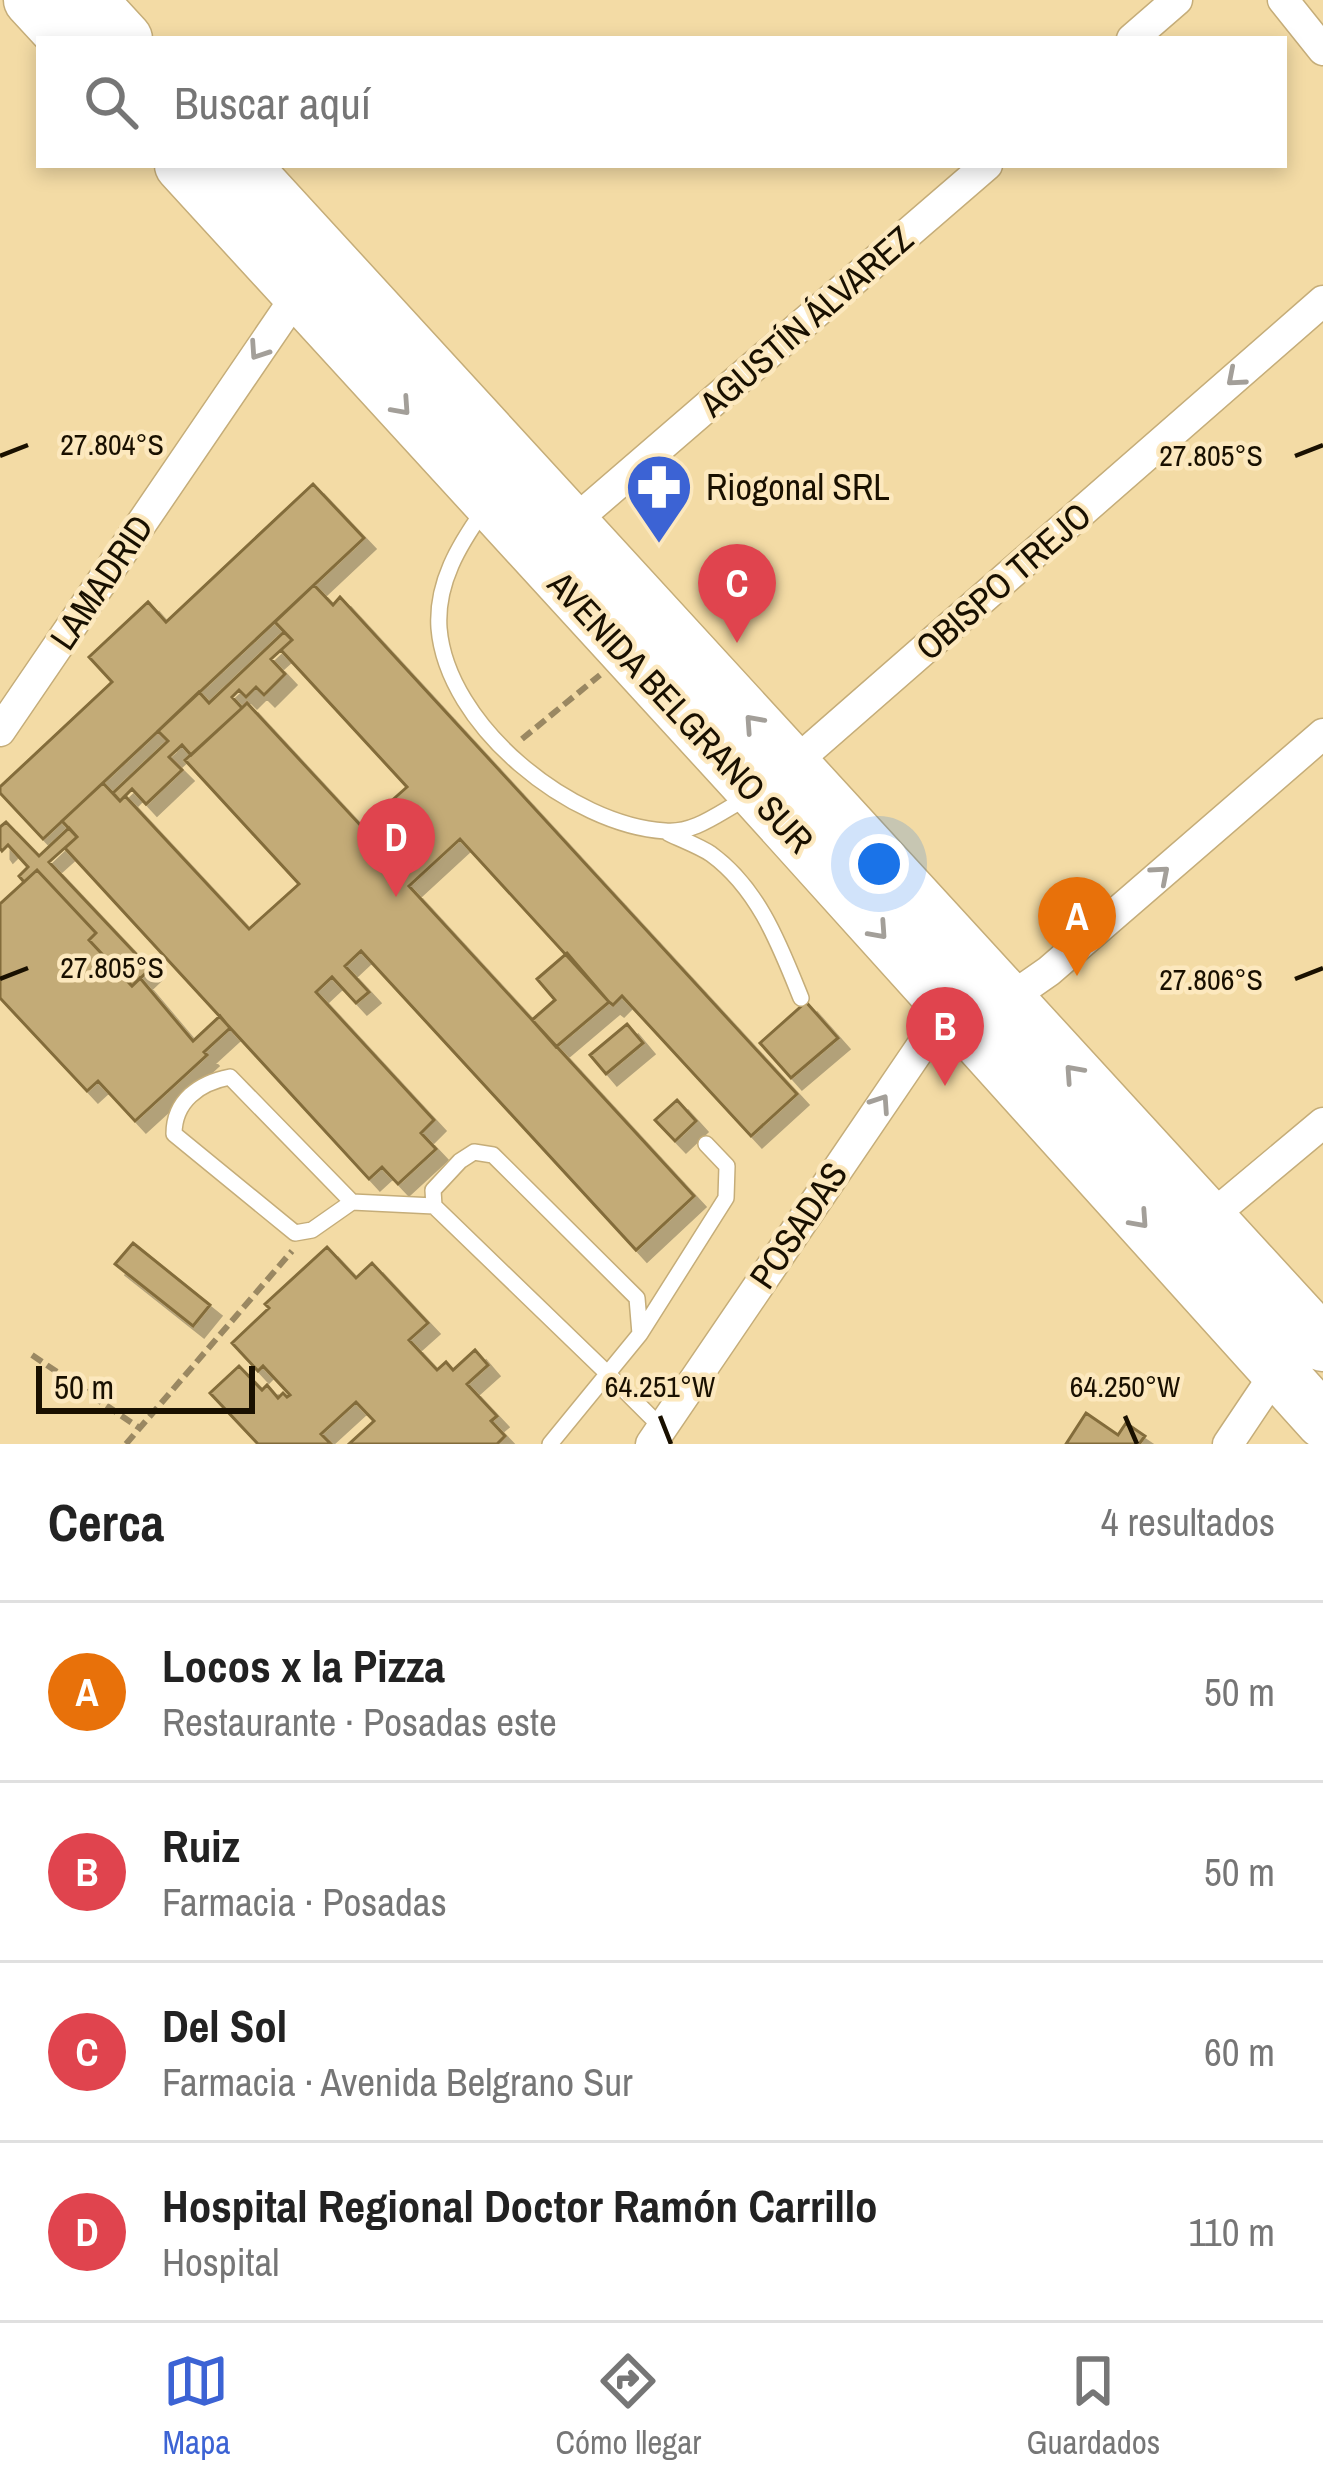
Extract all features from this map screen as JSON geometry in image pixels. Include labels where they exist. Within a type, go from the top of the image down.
[{"type":"highway","points":[[31,0],[64,36]]},
{"type":"highway","points":[[89,0],[122,36]]},
{"type":"highway","name":"AVENIDA BELGRANO SUR","points":[[186,168],[313,275],[571,524],[774,779],[981,1009],[1276,1371],[1323,1421]]},
{"type":"highway","name":"AVENIDA BELGRANO SUR","points":[[244,168],[313,275],[489,502],[625,653],[774,779]]},
{"type":"highway","name":"AVENIDA BELGRANO SUR","points":[[981,1009],[1207,1220],[1323,1344]]},
{"type":"street","points":[[1135,36],[1177,0]]},
{"type":"street","points":[[1283,0],[1323,50]]},
{"type":"street","name":"AGUSTÍN ÁLVAREZ","points":[[571,524],[984,168]]},
{"type":"street","name":"LAMADRID","points":[[0,731],[313,275]]},
{"type":"street","name":"OBISPO TREJO","points":[[774,779],[1323,301]]},
{"type":"street","name":"POSADAS","points":[[664,1438],[929,1035],[1049,971],[1323,734]]},
{"type":"street","points":[[1207,1220],[1323,1123]]},
{"type":"street","points":[[1228,1444],[1276,1371]]},
{"type":"lane","points":[[489,502],[460,543],[443,585],[440,628],[452,676],[485,726],[544,786],[600,815],[666,832],[711,855],[748,892],[775,932],[802,998]]},
{"type":"lane","points":[[666,832],[696,827],[774,779]]},
{"type":"lane","points":[[352,1202],[230,1077],[208,1081],[174,1115],[174,1134],[295,1233],[312,1230],[352,1202],[434,1206],[609,1376],[664,1438]]},
{"type":"lane","points":[[550,1444],[640,1334],[726,1198],[727,1166],[706,1144]]},
{"type":"lane","points":[[434,1206],[433,1190],[460,1161],[474,1152],[493,1155],[637,1298],[640,1334]]},
{"type":"path","points":[[508,751],[625,653]]},
{"type":"path","points":[[126,1444],[312,1230]]},
{"type":"path","points":[[32,1355],[139,1428]]},
{"type":"building","points":[[313,484],[364,538],[43,839],[0,793],[0,787],[112,682],[89,657],[148,602],[166,622]]},
{"type":"building","points":[[314,585],[333,605],[340,597],[797,1094],[751,1136],[622,996],[613,1005],[609,1002],[460,839],[409,886],[694,1196],[636,1250],[361,951],[345,966],[369,992],[356,1003],[332,977],[316,992],[434,1120],[421,1133],[436,1149],[398,1184],[382,1167],[369,1179],[65,848],[77,837],[62,821],[103,783],[120,801],[125,796],[249,929],[299,884],[185,760],[247,703],[362,827],[407,787],[281,650],[292,640],[275,622]]},
{"type":"building","points":[[284,632],[292,640],[271,659],[285,674],[264,695],[256,687],[246,697],[239,690],[232,697],[242,708],[191,755],[182,745],[169,757],[182,770],[146,804],[132,789],[120,801],[113,793],[168,741],[158,731],[199,692],[209,703]]},
{"type":"building","points":[[6,822],[39,856],[69,828],[77,837],[49,862],[150,969],[132,986],[89,940],[96,933],[37,870],[24,882],[19,876],[28,867],[8,845],[0,848],[0,827]]},
{"type":"building","points":[[37,870],[96,933],[89,940],[132,986],[140,978],[193,1041],[220,1016],[230,1028],[135,1121],[98,1081],[87,1091],[0,998],[0,904]]},
{"type":"building","points":[[567,953],[609,1002],[556,1047],[532,1020],[555,1000],[537,979]]},
{"type":"building","points":[[806,1002],[838,1038],[791,1078],[760,1043]]},
{"type":"building","points":[[627,1024],[643,1043],[606,1074],[590,1055]]},
{"type":"building","points":[[677,1100],[696,1121],[675,1141],[655,1120]]},
{"type":"building","points":[[133,1243],[210,1305],[193,1326],[115,1264]]},
{"type":"building","points":[[327,1247],[356,1278],[372,1263],[428,1323],[409,1340],[437,1370],[446,1362],[453,1370],[475,1350],[488,1365],[467,1384],[497,1416],[491,1421],[505,1436],[497,1444],[349,1444],[374,1421],[356,1402],[321,1434],[331,1444],[258,1444],[210,1393],[239,1366],[262,1390],[267,1385],[278,1398],[283,1393],[290,1395],[232,1343],[269,1308],[265,1304]]},
{"type":"building","points":[[1086,1413],[1118,1435],[1126,1423],[1145,1436],[1139,1444],[1066,1444]]},
{"type":"place","name":"Riogonal SRL","points":[[659,546]]},
{"type":"place","name":"Del Sol","points":[[737,643]]},
{"type":"place","name":"Hospital Regional Doctor Ramón Carrillo","points":[[396,897]]},
{"type":"place","name":"Locos x la Pizza","points":[[1077,976]]},
{"type":"place","name":"Ruiz","points":[[945,1086]]}]
